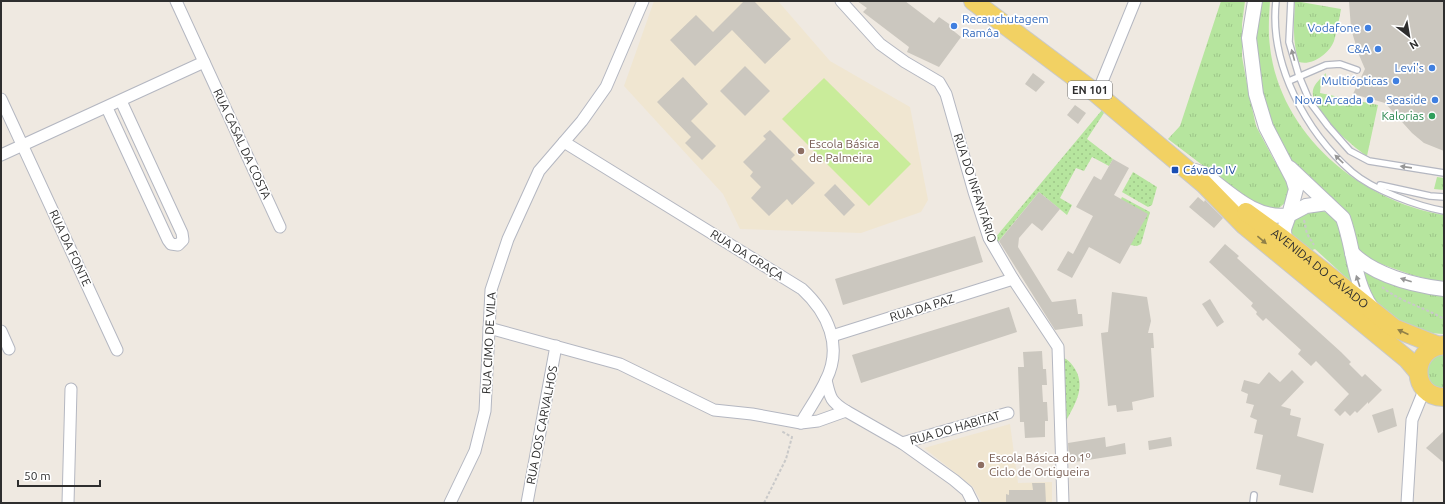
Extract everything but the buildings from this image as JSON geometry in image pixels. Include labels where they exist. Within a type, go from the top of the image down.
[{"type":"main road","name":"AVENIDA DO CÁVADO","points":[[973,1],[1097,94],[1204,184],[1283,239],[1394,328],[1441,346]]},
{"type":"main road","name":"AVENIDA DO CÁVADO","points":[[1204,184],[1244,225],[1407,359],[1434,391]]},
{"type":"main road","name":"AVENIDA DO CÁVADO","points":[[1434,391],[1422,358],[1427,351],[1441,346]]},
{"type":"street","name":"RUA CASAL DA COSTA","points":[[176,1],[280,227]]},
{"type":"street","name":"RUA CIMO DE VILA","points":[[450,503],[476,451],[485,411],[491,290],[508,239],[539,171],[564,142],[606,88],[643,1]]},
{"type":"street","name":"RUA DO INFANTÁRIO","points":[[841,1],[880,44],[905,62],[939,82],[946,94],[989,238],[1013,279],[1058,347],[1063,503]]},
{"type":"street","points":[[1097,94],[1135,1]]},
{"type":"street","points":[[1255,1],[1249,38],[1256,94],[1266,127],[1293,179],[1296,189],[1283,239],[1289,263]]},
{"type":"street","points":[[1,155],[107,108],[204,62]]},
{"type":"street","name":"RUA DA FONTE","points":[[1,99],[117,350]]},
{"type":"street","points":[[107,108],[168,240],[171,244],[178,245],[184,240],[182,233],[121,101]]},
{"type":"street","name":"RUA DA GRAÇA","points":[[564,142],[802,289],[813,299],[824,315],[832,336],[833,353],[831,366],[826,380],[801,423]]},
{"type":"street","points":[[1283,160],[1343,218],[1357,280],[1364,295],[1377,315]]},
{"type":"street","points":[[1185,168],[1204,174],[1255,211],[1280,216],[1289,215],[1306,206],[1327,203]]},
{"type":"street","points":[[1352,253],[1361,262],[1389,274],[1413,282],[1444,289]]},
{"type":"street","name":"RUA DA PAZ","points":[[832,336],[1013,279]]},
{"type":"street","points":[[489,328],[620,364],[714,410],[752,414],[801,423],[818,421],[846,410]]},
{"type":"street","points":[[1,331],[9,349]]},
{"type":"street","name":"RUA DOS CARVALHOS","points":[[527,503],[556,346]]},
{"type":"street","points":[[826,380],[829,395],[834,404],[902,443],[954,480],[966,491],[973,503]]},
{"type":"street","points":[[68,503],[72,389]]},
{"type":"street","points":[[1406,503],[1412,420],[1434,391]]},
{"type":"street","name":"RUA DO HABITAT","points":[[902,443],[1008,413]]},
{"type":"lane","points":[[1276,1],[1275,26],[1283,65],[1305,118],[1322,143],[1353,173],[1370,183],[1407,201],[1444,211]]},
{"type":"lane","points":[[1291,1],[1289,42],[1298,76],[1310,102],[1328,126],[1350,151],[1369,161],[1444,173]]},
{"type":"lane","points":[[1289,81],[1326,65],[1340,64],[1357,70]]},
{"type":"lane","points":[[1370,183],[1430,196],[1444,197]]},
{"type":"lane","points":[[1253,503],[1254,495]]},
{"type":"path","points":[[1305,217],[1304,223],[1307,234],[1319,249]]},
{"type":"path","points":[[1380,286],[1393,296],[1431,311],[1444,318]]},
{"type":"path","points":[[764,503],[786,459],[792,437],[779,429]]},
{"type":"shaded area","name":"Escola Básica de Palmeira","points":[[654,1],[778,1],[830,61],[910,107],[928,200],[921,212],[861,233],[740,229],[723,194],[624,86]]},
{"type":"shaded area","name":"Escola Básica do 1º Ciclo de Ortigueira","points":[[1010,424],[1018,483],[1052,482],[1052,503],[982,503],[973,487],[924,448]]},
{"type":"green space","points":[[1221,1],[1245,1],[1242,24],[1242,57],[1256,126],[1274,160],[1288,179],[1291,188],[1287,201],[1279,208],[1271,210],[1251,202],[1168,139],[1180,126]]},
{"type":"green space","points":[[1261,1],[1270,1],[1269,41],[1277,79],[1290,108],[1307,135],[1329,158],[1355,179],[1383,195],[1413,207],[1444,215],[1444,283],[1412,275],[1367,259],[1358,251],[1351,220],[1343,209],[1291,162],[1270,123],[1261,88],[1256,36]]},
{"type":"green space","points":[[1295,1],[1341,9],[1332,46],[1320,58],[1314,61],[1304,63],[1299,62],[1295,47],[1294,32]]},
{"type":"green space","points":[[1326,73],[1325,83],[1321,83],[1320,93],[1378,105],[1367,156],[1352,145],[1333,127],[1318,107],[1314,98],[1313,90],[1316,83]]},
{"type":"green space","points":[[824,78],[911,164],[869,206],[782,119]]},
{"type":"green space","points":[[1102,110],[1104,113],[1087,139],[1113,159],[1109,166],[1092,157],[1084,171],[1076,168],[1060,198],[1072,205],[1067,215],[1039,192],[998,242],[995,238]]},
{"type":"green space","points":[[1133,172],[1157,187],[1152,205],[1148,207],[1122,192]]},
{"type":"green space","points":[[1437,177],[1444,178],[1444,190],[1434,189]]},
{"type":"green space","points":[[1122,197],[1150,212],[1141,244],[1137,246],[1130,245],[1121,199]]},
{"type":"green space","points":[[1321,210],[1335,217],[1344,238],[1351,282],[1315,249],[1310,251],[1289,233],[1297,218],[1309,212]]},
{"type":"green space","points":[[1359,267],[1444,294],[1444,334],[1414,328],[1386,313],[1369,296]]},
{"type":"green space","points":[[1444,352],[1444,388],[1435,387],[1426,379],[1426,361]]},
{"type":"green space","points":[[1064,358],[1071,363],[1077,373],[1080,387],[1076,401],[1066,421]]},
{"type":"place","name":"Recauchutagem Ramôa","points":[[954,26]]},
{"type":"place","name":"Vodafone","points":[[1368,28]]},
{"type":"place","name":"C&A","points":[[1378,49]]},
{"type":"place","name":"Levi's","points":[[1432,68]]},
{"type":"place","name":"Multiópticas","points":[[1396,81]]},
{"type":"place","name":"Nova Arcada","points":[[1370,100]]},
{"type":"place","name":"Seaside","points":[[1435,100]]},
{"type":"place","name":"Kalorias","points":[[1432,116]]},
{"type":"place","name":"Escola Básica de Palmeira","points":[[801,151]]},
{"type":"place","name":"Cávado IV","points":[[1175,170]]},
{"type":"place","name":"Escola Básica do 1º Ciclo de Ortigueira","points":[[981,465]]}]
